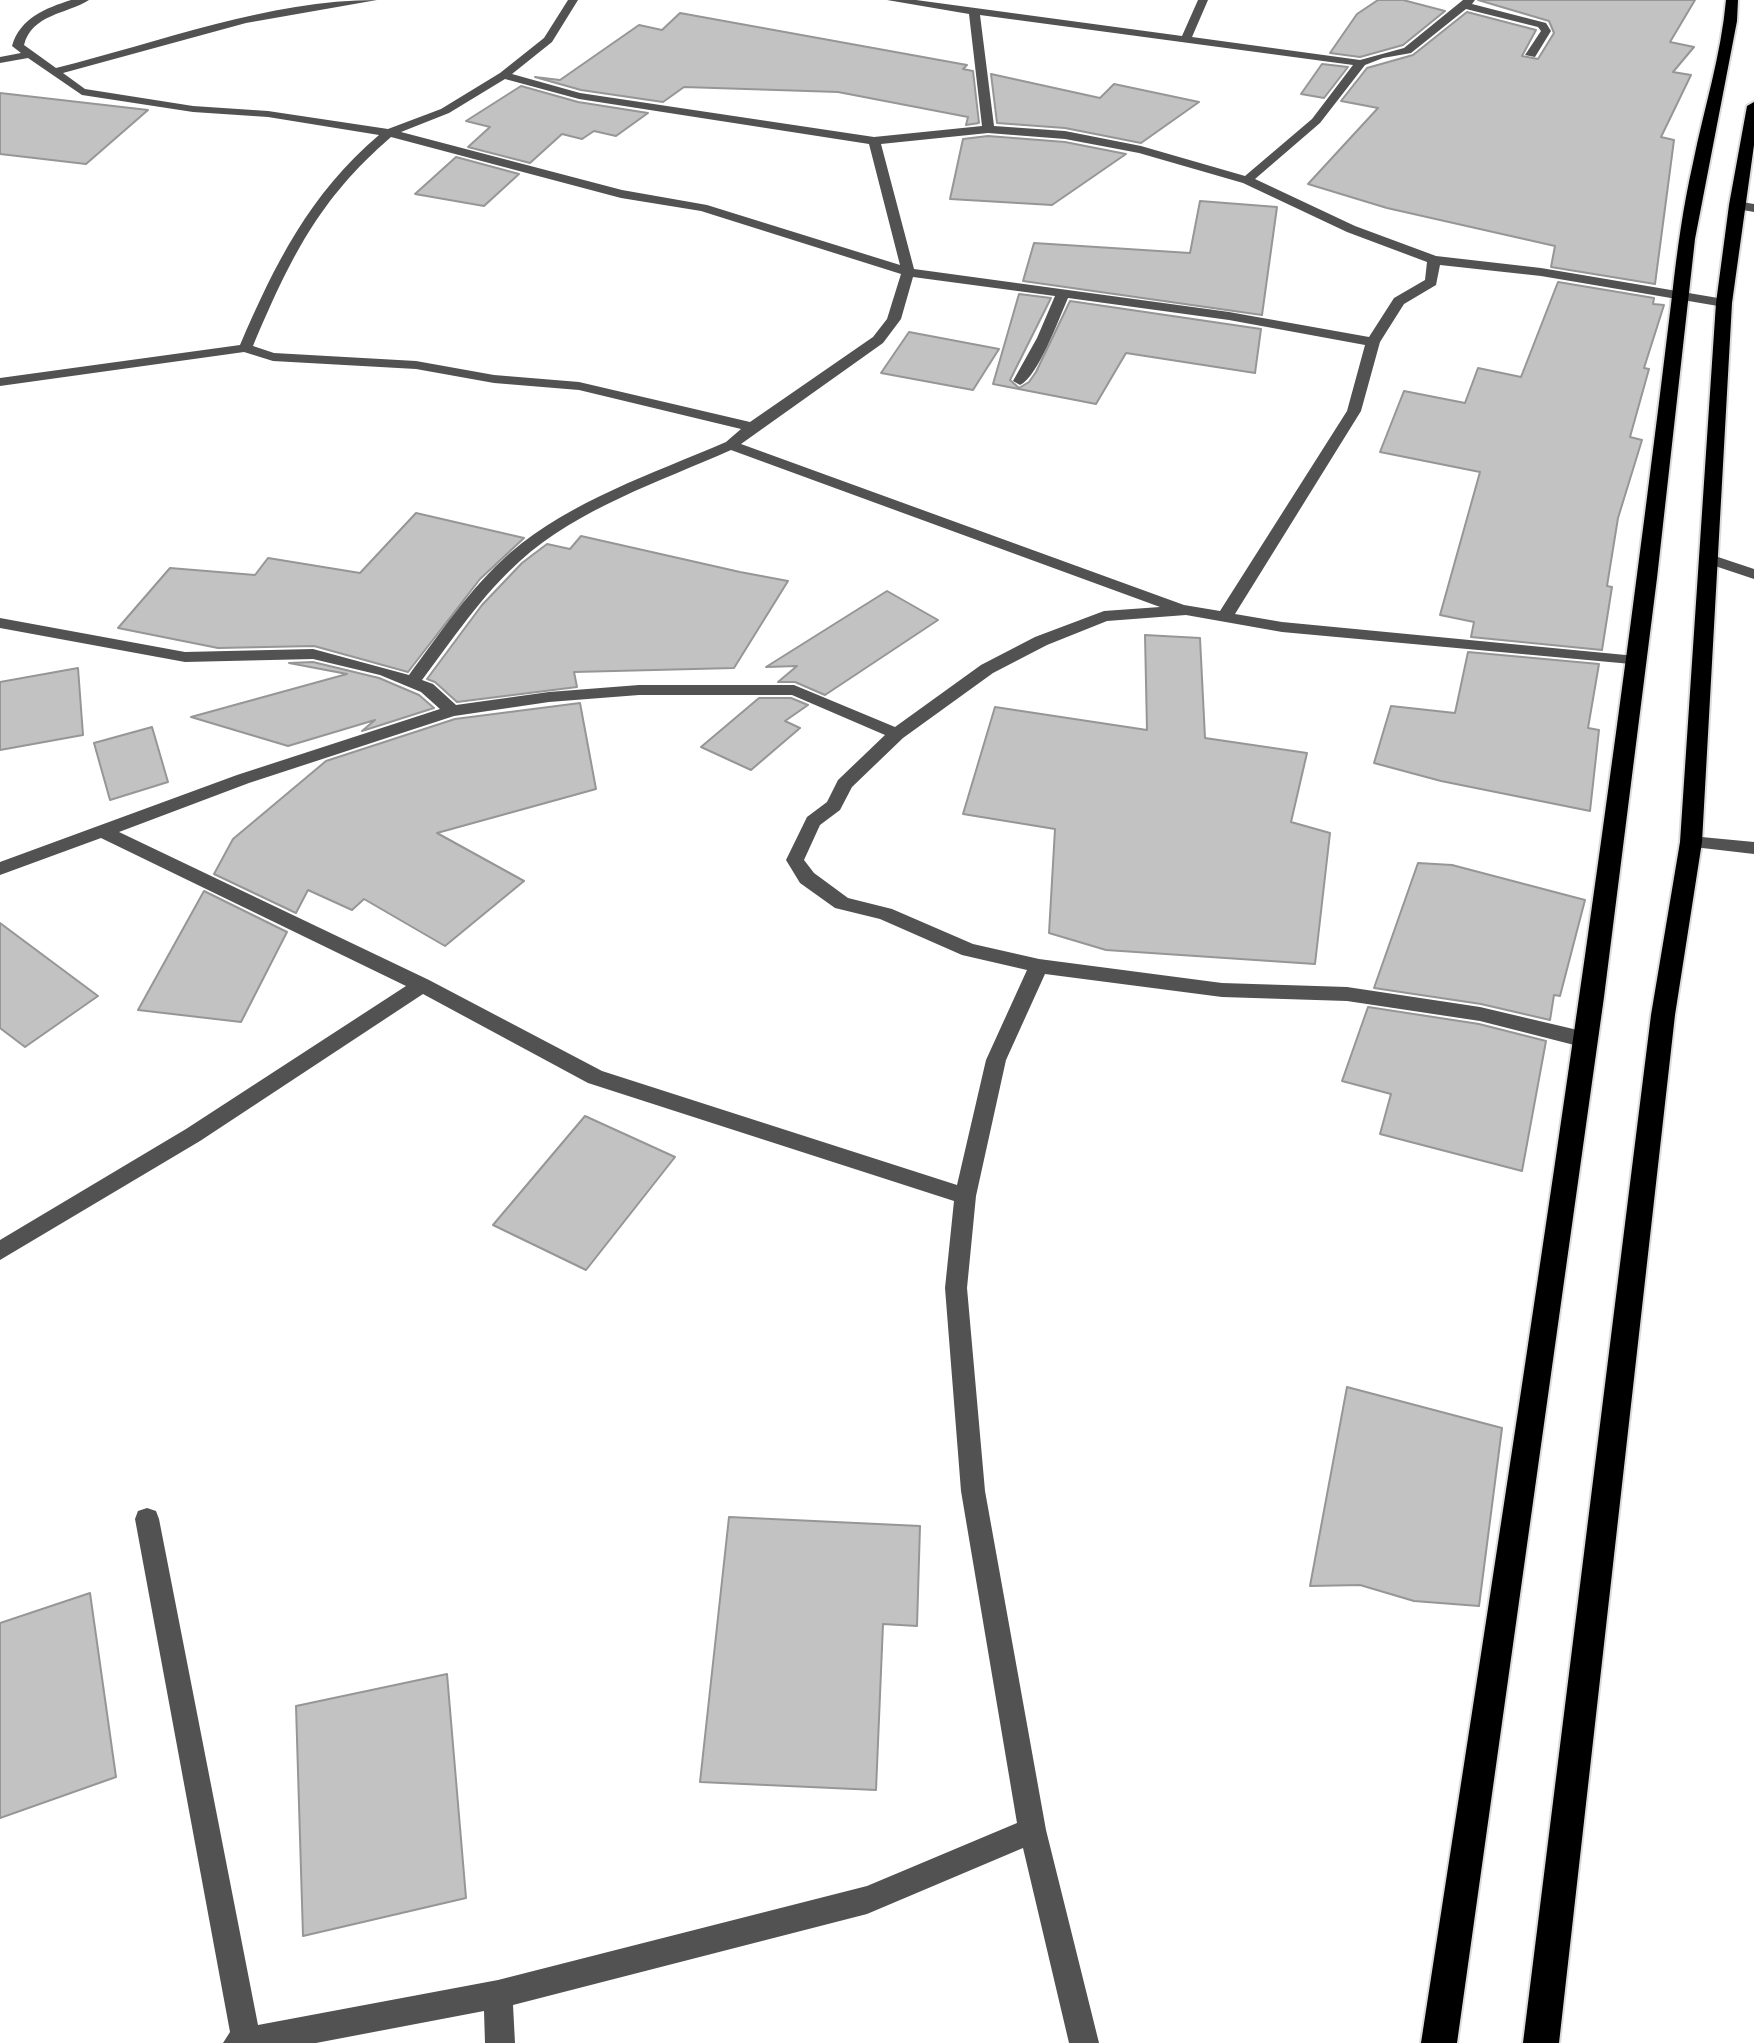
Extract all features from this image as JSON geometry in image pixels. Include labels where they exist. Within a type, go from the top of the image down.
[{"type":"highway","points":[[1439,2043],[1586,1040],[1680,295],[1699,165],[1730,40],[1732,0]]},
{"type":"highway","points":[[1541,2043],[1663,1015],[1691,842],[1724,303],[1745,206],[1754,106]]},
{"type":"street","points":[[84,0],[31,23],[19,35],[18,46],[82,92],[389,133],[621,194],[703,208],[908,272],[1229,316],[1373,342]]},
{"type":"street","points":[[245,348],[305,220],[346,168],[389,133],[445,111],[504,75],[548,40],[573,0]]},
{"type":"street","points":[[892,0],[1361,63],[1381,55],[1407,51],[1467,3],[1542,25],[1546,31],[1531,55]]},
{"type":"street","points":[[1185,40],[1203,0]]},
{"type":"street","points":[[52,72],[245,20],[366,1]]},
{"type":"street","points":[[974,12],[988,129]]},
{"type":"street","points":[[0,60],[29,55]]},
{"type":"street","points":[[1247,180],[1316,121],[1361,63]]},
{"type":"street","points":[[504,75],[607,101],[874,141],[988,129],[1065,135],[1141,150],[1247,180],[1351,229],[1434,260],[1541,272],[1724,303]]},
{"type":"street","points":[[412,682],[473,600],[514,558],[547,532],[595,504],[731,445],[752,427],[878,340],[894,319],[908,272],[874,141]]},
{"type":"street","points":[[1224,618],[1354,411],[1373,342],[1399,301],[1431,282],[1434,260]]},
{"type":"street","points":[[1020,381],[1044,338],[1063,293]]},
{"type":"street","points":[[0,382],[245,348],[273,357],[416,365],[494,379],[579,386],[752,427]]},
{"type":"street","points":[[731,445],[1186,610],[1282,627],[1636,661]]},
{"type":"street","points":[[1706,558],[1754,574]]},
{"type":"street","points":[[1186,610],[1104,616],[1041,641],[987,669],[897,734],[844,784],[834,806],[813,821],[795,860],[807,878],[842,903],[885,914],[969,950],[1039,966],[1222,990],[1347,994],[1480,1014],[1586,1040]]},
{"type":"street","points":[[0,623],[185,657],[313,654],[385,671],[427,688],[452,711]]},
{"type":"street","points":[[0,869],[243,779],[452,711],[549,697],[639,690],[794,690],[897,734]]},
{"type":"street","points":[[100,830],[422,985],[595,1077],[965,1196]]},
{"type":"street","points":[[1691,842],[1754,848]]},
{"type":"street","points":[[1039,966],[996,1060],[965,1196],[956,1288],[973,1491],[1032,1830],[1084,2043]]},
{"type":"street","points":[[0,1251],[193,1135],[422,985]]},
{"type":"street","points":[[147,1519],[242,2042],[498,1994],[867,1900],[1032,1830]]},
{"type":"street","points":[[498,1994],[500,2043]]},
{"type":"building","points":[[1378,0],[1403,0],[1445,11],[1403,45],[1360,57],[1330,53],[1357,14]]},
{"type":"building","points":[[1478,0],[1695,0],[1670,42],[1694,47],[1673,72],[1691,75],[1661,137],[1674,140],[1655,284],[1551,267],[1555,246],[1387,208],[1308,184],[1378,108],[1341,101],[1367,68],[1413,55],[1467,12],[1536,30],[1522,56],[1538,59],[1554,33],[1549,21]]},
{"type":"building","points":[[680,13],[967,65],[963,69],[973,71],[979,123],[966,125],[968,117],[838,92],[684,87],[663,102],[581,90],[535,77],[560,80],[639,25],[662,30]]},
{"type":"building","points":[[1322,64],[1348,67],[1324,98],[1301,94]]},
{"type":"building","points":[[991,74],[1100,98],[1114,84],[1199,102],[1141,143],[1065,128],[997,123]]},
{"type":"building","points":[[521,86],[578,102],[648,113],[616,136],[594,131],[582,139],[562,134],[530,163],[468,147],[490,127],[466,121]]},
{"type":"building","points":[[0,93],[148,110],[86,164],[0,154]]},
{"type":"building","points":[[988,136],[1065,142],[1126,154],[1052,205],[950,199],[963,139]]},
{"type":"building","points":[[456,157],[519,174],[484,206],[415,194]]},
{"type":"building","points":[[1200,201],[1277,207],[1262,315],[1023,281],[1034,243],[1190,253]]},
{"type":"building","points":[[1558,282],[1654,298],[1653,304],[1664,305],[1644,368],[1649,369],[1630,437],[1642,440],[1618,518],[1607,586],[1612,587],[1602,650],[1471,637],[1474,622],[1440,615],[1480,472],[1380,452],[1404,391],[1465,403],[1478,368],[1521,377]]},
{"type":"building","points":[[1019,294],[1051,298],[1010,380],[1019,388],[1029,382],[1036,372],[1070,301],[1261,329],[1255,373],[1126,353],[1096,404],[993,384]]},
{"type":"building","points":[[909,332],[999,349],[973,390],[881,373]]},
{"type":"building","points":[[416,513],[524,538],[480,579],[408,672],[314,646],[218,648],[118,628],[170,568],[255,575],[268,558],[360,573]]},
{"type":"building","points":[[581,536],[788,581],[734,668],[574,672],[577,687],[457,702],[435,682],[427,679],[482,605],[522,563],[547,544],[570,549]]},
{"type":"building","points":[[887,591],[938,620],[825,695],[795,682],[778,682],[797,666],[766,667]]},
{"type":"building","points":[[1145,635],[1200,638],[1205,738],[1307,753],[1291,822],[1330,833],[1315,964],[1106,950],[1049,933],[1055,829],[963,814],[995,707],[1147,730]]},
{"type":"building","points":[[1468,652],[1599,664],[1588,728],[1599,730],[1590,811],[1441,781],[1374,763],[1391,706],[1455,713]]},
{"type":"building","points":[[313,662],[379,678],[419,695],[434,708],[362,731],[375,720],[288,746],[191,717],[347,674],[289,663]]},
{"type":"building","points":[[78,668],[83,735],[0,750],[0,682]]},
{"type":"building","points":[[759,698],[791,698],[808,705],[785,721],[800,728],[751,770],[701,747]]},
{"type":"building","points":[[580,703],[596,789],[437,833],[524,881],[445,946],[364,899],[352,910],[308,890],[296,913],[214,874],[233,839],[326,761],[455,719]]},
{"type":"building","points":[[152,727],[168,782],[110,800],[94,743]]},
{"type":"building","points":[[1418,863],[1452,865],[1585,900],[1560,996],[1554,995],[1550,1020],[1481,1004],[1374,988]]},
{"type":"building","points":[[204,891],[287,932],[241,1022],[138,1010]]},
{"type":"building","points":[[0,923],[98,996],[25,1047],[0,1028]]},
{"type":"building","points":[[1368,1007],[1479,1024],[1546,1041],[1522,1171],[1380,1134],[1391,1094],[1342,1081]]},
{"type":"building","points":[[585,1116],[675,1157],[586,1270],[493,1225]]},
{"type":"building","points":[[1347,1387],[1502,1428],[1479,1606],[1414,1601],[1360,1585],[1310,1586]]},
{"type":"building","points":[[729,1517],[920,1526],[917,1626],[883,1624],[876,1790],[700,1782]]},
{"type":"building","points":[[90,1593],[116,1777],[0,1818],[0,1623]]},
{"type":"building","points":[[447,1674],[466,1898],[303,1936],[296,1706]]}]
